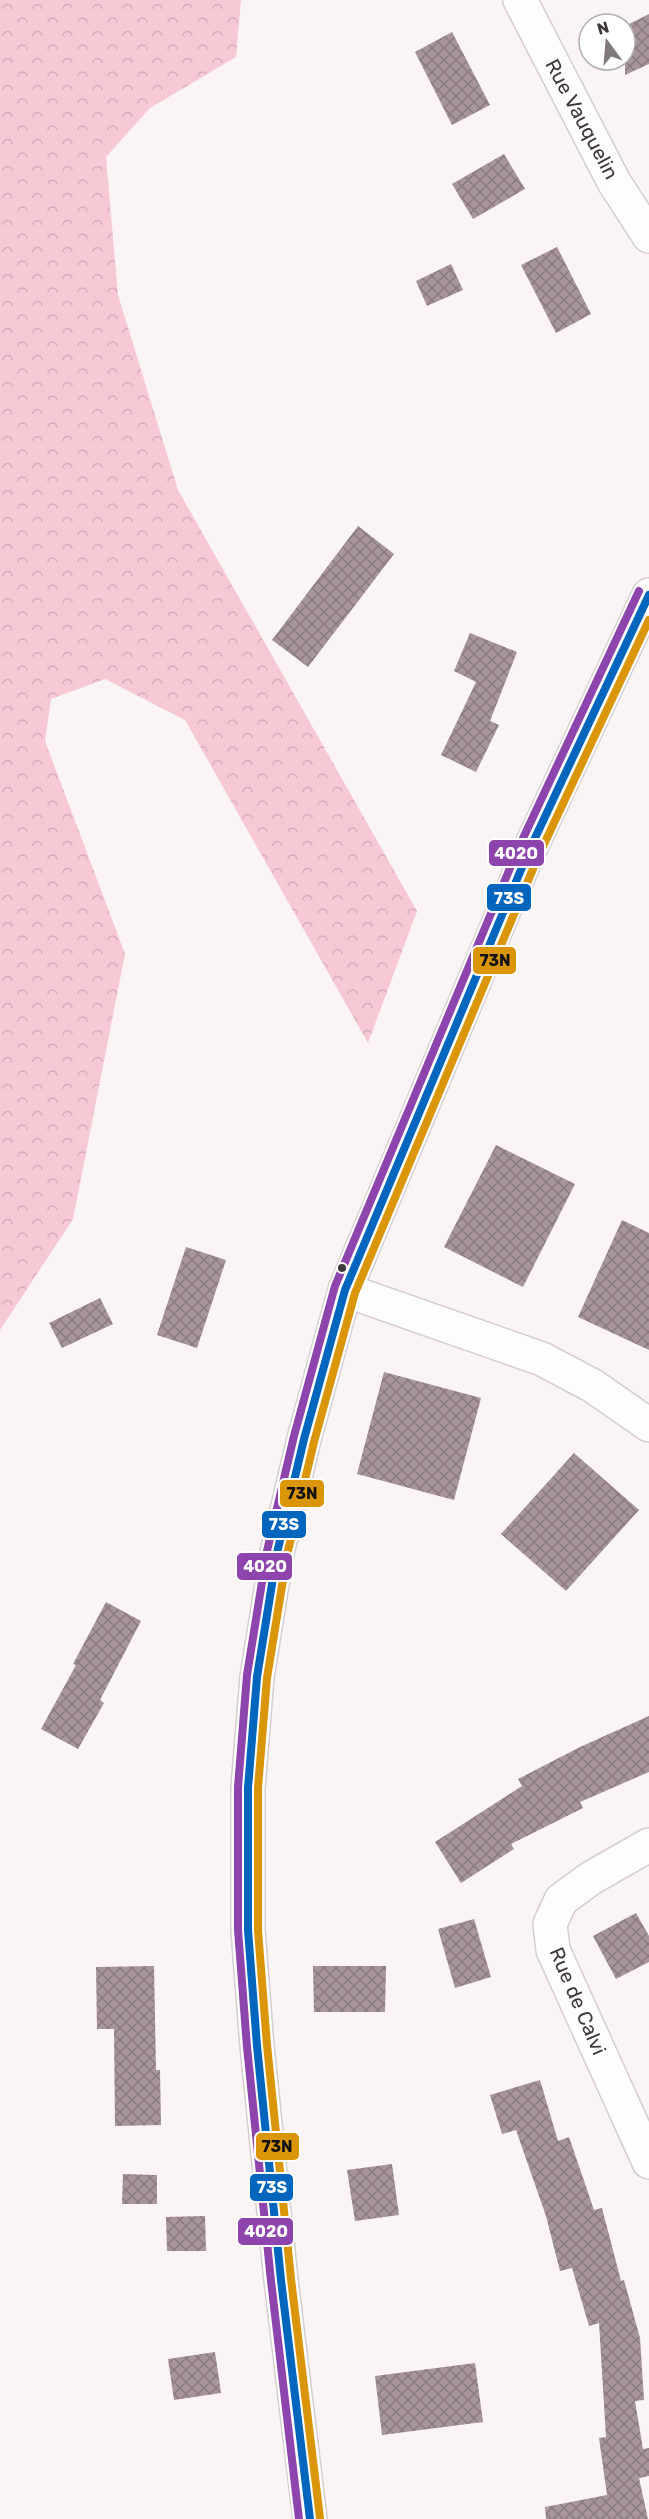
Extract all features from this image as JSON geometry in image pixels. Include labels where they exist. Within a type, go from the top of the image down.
[{"type":"street","name":"Rue Vauquelin","points":[[520,0],[614,182],[649,236]]},
{"type":"street","points":[[310,2519],[281,2280],[257,2046],[248,1930],[248,1788],[257,1677],[277,1553],[304,1439],[345,1290],[528,854],[649,594]]},
{"type":"street","points":[[345,1290],[542,1359],[593,1386],[649,1425]]},
{"type":"street","name":"Rue de Calvi","points":[[649,1845],[591,1878],[561,1900],[550,1924],[553,1950],[649,2162]]},
{"type":"green space","points":[[0,0],[241,0],[236,57],[150,108],[106,157],[118,295],[178,490],[417,911],[368,1043],[185,720],[105,679],[51,699],[45,741],[125,954],[73,1219],[0,1330]]},
{"type":"building","points":[[649,14],[649,64],[637,70],[637,20]]},
{"type":"building","points":[[452,32],[490,105],[452,125],[415,52]]},
{"type":"building","points":[[504,154],[525,189],[473,219],[452,184]]},
{"type":"building","points":[[557,247],[591,314],[556,333],[521,265]]},
{"type":"building","points":[[451,264],[463,290],[427,306],[416,281]]},
{"type":"building","points":[[358,526],[394,554],[308,667],[272,640]]},
{"type":"building","points":[[470,633],[517,652],[490,721],[499,725],[476,772],[441,755],[476,682],[454,671]]},
{"type":"building","points":[[496,1145],[575,1184],[523,1287],[444,1247]]},
{"type":"building","points":[[622,1220],[649,1233],[649,1350],[578,1317]]},
{"type":"building","points":[[186,1247],[226,1260],[197,1348],[157,1335]]},
{"type":"building","points":[[100,1298],[113,1324],[62,1348],[49,1323]]},
{"type":"building","points":[[384,1372],[481,1398],[454,1500],[357,1474]]},
{"type":"building","points":[[574,1453],[639,1510],[566,1591],[501,1534]]},
{"type":"building","points":[[106,1602],[141,1621],[100,1700],[104,1703],[78,1749],[41,1729],[76,1665],[73,1664]]},
{"type":"building","points":[[649,1716],[649,1772],[580,1802],[583,1808],[511,1844],[514,1849],[461,1883],[435,1842],[522,1786],[518,1779],[580,1747]]},
{"type":"building","points":[[636,1913],[649,1936],[649,1962],[616,1979],[593,1936]]},
{"type":"building","points":[[474,1919],[491,1977],[455,1988],[438,1929]]},
{"type":"building","points":[[154,1966],[156,2070],[160,2070],[161,2125],[115,2126],[114,2029],[97,2029],[96,1967]]},
{"type":"building","points":[[313,1966],[386,1966],[385,2012],[314,2012]]},
{"type":"building","points":[[540,2080],[558,2141],[569,2137],[594,2210],[602,2208],[621,2281],[624,2280],[640,2338],[644,2400],[635,2401],[643,2449],[649,2448],[649,2476],[639,2478],[648,2519],[546,2519],[545,2507],[607,2495],[599,2438],[606,2437],[599,2323],[589,2326],[572,2268],[560,2271],[546,2216],[516,2130],[502,2134],[490,2095]]},
{"type":"building","points":[[392,2164],[399,2215],[355,2221],[347,2170]]},
{"type":"building","points":[[123,2174],[157,2175],[157,2204],[122,2204]]},
{"type":"building","points":[[205,2216],[206,2251],[167,2251],[166,2217]]},
{"type":"building","points":[[215,2352],[221,2393],[174,2400],[168,2359]]},
{"type":"building","points":[[475,2363],[483,2422],[382,2435],[375,2376]]},
{"type":"transit line","name":"402O","points":[[299,2519],[271,2281],[247,2047],[238,1930],[238,1787],[247,1675],[267,1551],[294,1436],[335,1286],[518,849],[639,591]]},
{"type":"transit line","name":"73S","points":[[310,2519],[281,2280],[257,2046],[248,1930],[248,1788],[257,1677],[277,1553],[304,1439],[345,1290],[528,853],[649,595]]},
{"type":"transit line","name":"73N","points":[[320,2518],[291,2279],[267,2045],[258,1930],[258,1788],[267,1678],[287,1555],[314,1442],[355,1293],[538,857],[649,620]]}]
